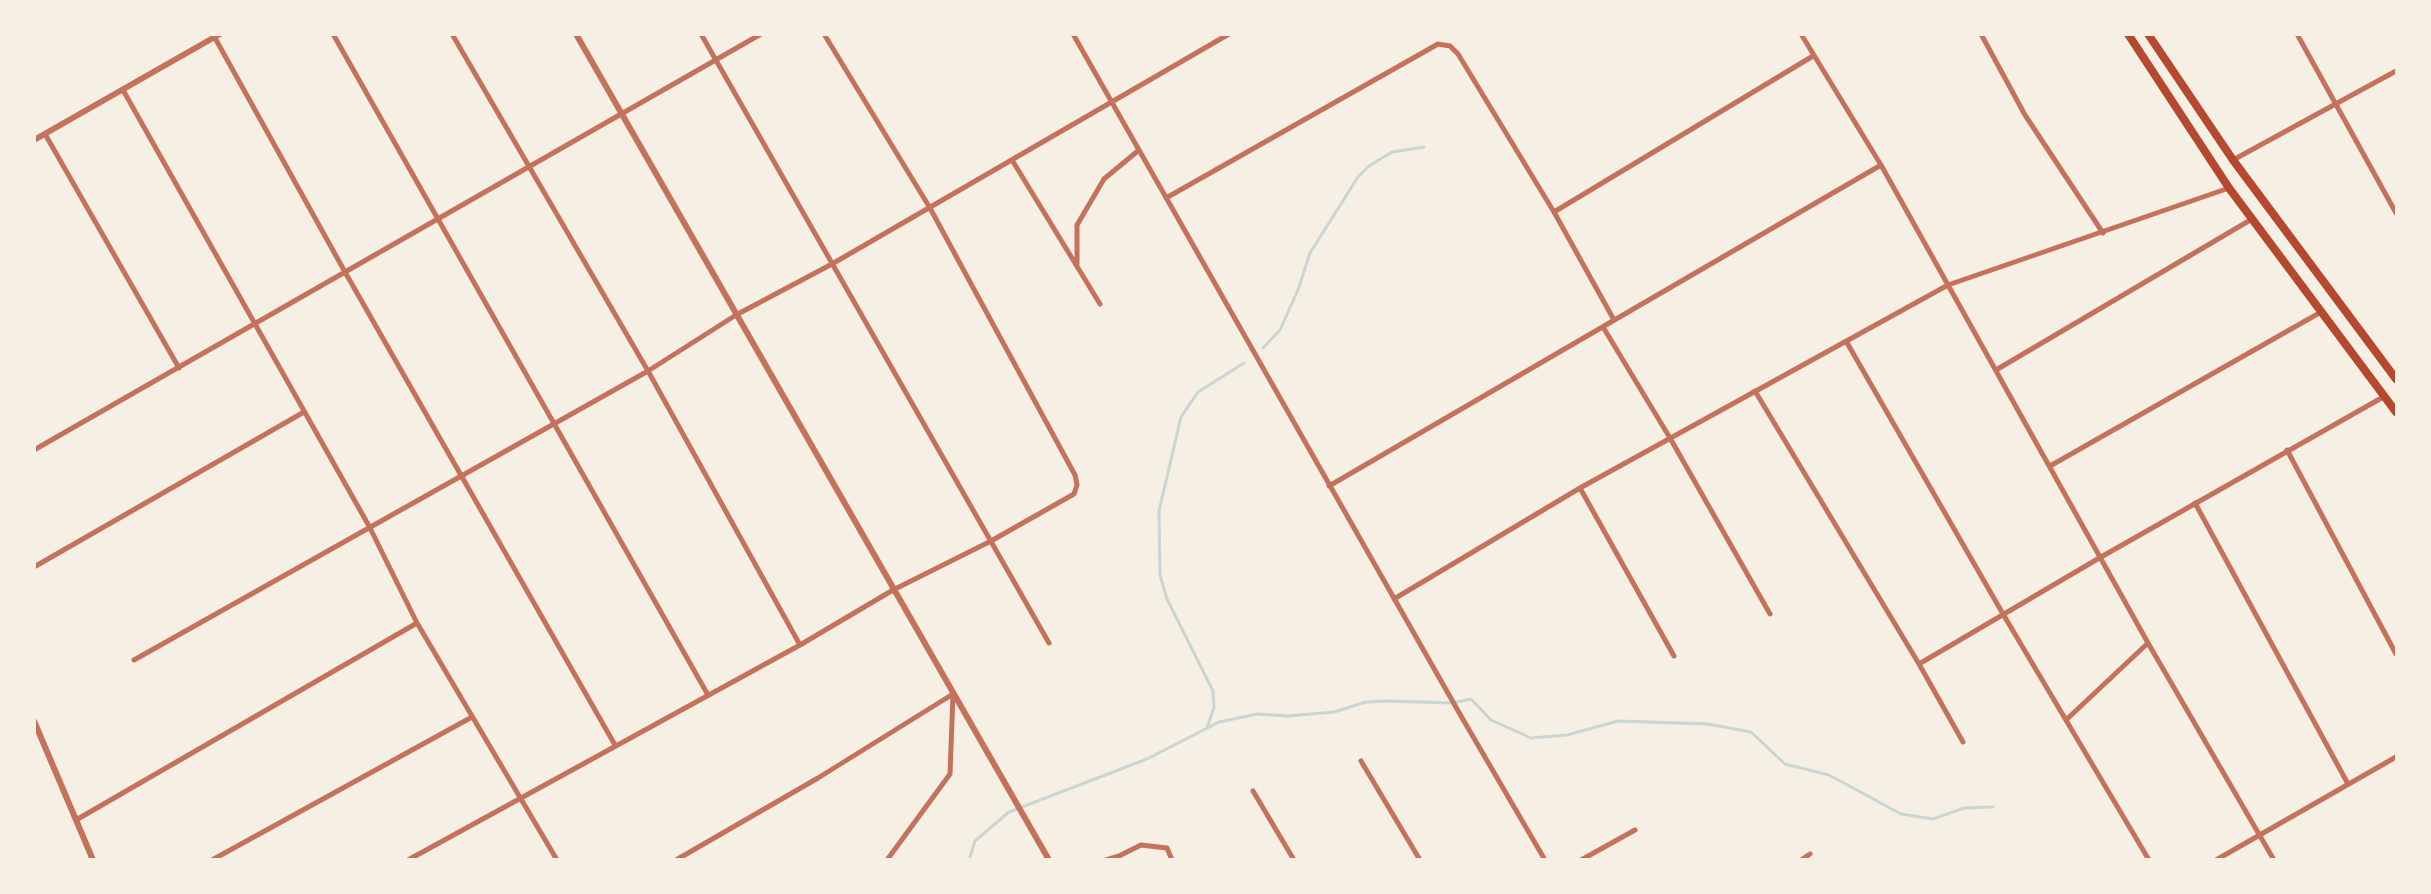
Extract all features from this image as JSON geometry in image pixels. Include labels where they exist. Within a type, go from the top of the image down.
[{"type":"main road","points":[[2128,34],[2229,188],[2397,412]]},
{"type":"main road","points":[[2148,34],[2233,160],[2397,379]]},
{"type":"street","points":[[333,34],[708,695]]},
{"type":"street","points":[[452,34],[648,371],[800,645]]},
{"type":"street","points":[[576,34],[1048,860]]},
{"type":"street","points":[[701,34],[1049,643]]},
{"type":"street","points":[[34,450],[761,34]]},
{"type":"street","points":[[408,860],[800,645],[893,590],[991,541],[1074,494],[1077,485],[1075,476],[930,208],[824,34]]},
{"type":"street","points":[[1073,34],[1329,486],[1545,860]]},
{"type":"street","points":[[134,660],[648,371],[736,315],[832,264],[1229,34]]},
{"type":"street","points":[[1801,34],[1881,165],[2148,643],[2274,860]]},
{"type":"street","points":[[1981,34],[2025,115],[2103,233]]},
{"type":"street","points":[[2297,34],[2397,213]]},
{"type":"street","points":[[34,140],[217,36],[345,272],[615,745]]},
{"type":"street","points":[[1166,198],[1438,44],[1450,46],[1458,54],[1554,212],[1614,320]]},
{"type":"street","points":[[1554,212],[1814,57]]},
{"type":"street","points":[[2233,160],[2397,70]]},
{"type":"street","points":[[123,90],[369,526],[417,622],[472,717],[522,796],[557,860]]},
{"type":"street","points":[[45,134],[179,368]]},
{"type":"street","points":[[1077,265],[1077,225],[1104,179],[1139,150]]},
{"type":"street","points":[[1012,160],[1100,304]]},
{"type":"street","points":[[1329,486],[1881,165]]},
{"type":"street","points":[[1394,599],[1580,488],[1948,285],[2229,188]]},
{"type":"street","points":[[1996,370],[2252,219]]},
{"type":"street","points":[[2050,466],[2321,312]]},
{"type":"street","points":[[1603,327],[1670,438],[1770,614]]},
{"type":"street","points":[[1846,340],[2003,614],[2149,860]]},
{"type":"street","points":[[1755,391],[1919,664],[1963,742]]},
{"type":"street","points":[[1919,664],[2287,450],[2385,396]]},
{"type":"street","points":[[34,567],[304,412]]},
{"type":"street","points":[[2287,450],[2397,654]]},
{"type":"street","points":[[1580,488],[1674,656]]},
{"type":"street","points":[[2195,503],[2348,784]]},
{"type":"street","points":[[76,820],[417,622]]},
{"type":"street","points":[[2066,720],[2148,643]]},
{"type":"street","points":[[676,860],[818,778],[953,694]]},
{"type":"street","points":[[887,860],[950,774],[953,694]]},
{"type":"street","points":[[212,860],[472,717]]},
{"type":"street","points":[[34,721],[93,860]]},
{"type":"street","points":[[2216,860],[2397,757]]},
{"type":"street","points":[[1361,761],[1420,860]]},
{"type":"street","points":[[1253,791],[1294,860]]},
{"type":"street","points":[[1581,860],[1635,830]]},
{"type":"street","points":[[1106,860],[1142,845],[1167,848],[1172,860]]},
{"type":"street","points":[[1800,860],[1810,854]]},
{"type":"waterway","points":[[1263,348],[1280,330],[1298,290],[1310,253],[1358,177],[1369,166],[1392,152],[1424,147]]},
{"type":"waterway","points":[[1207,728],[1214,707],[1213,691],[1167,599],[1160,575],[1159,511],[1181,417],[1198,392],[1244,363]]},
{"type":"waterway","points":[[969,860],[975,841],[1009,812],[1147,759],[1219,722],[1257,714],[1288,716],[1334,712],[1366,702],[1453,703],[1471,699],[1491,720],[1531,738],[1567,735],[1618,721],[1708,724],[1751,732],[1785,764],[1829,775],[1901,814],[1933,819],[1964,808],[1993,807]]}]
